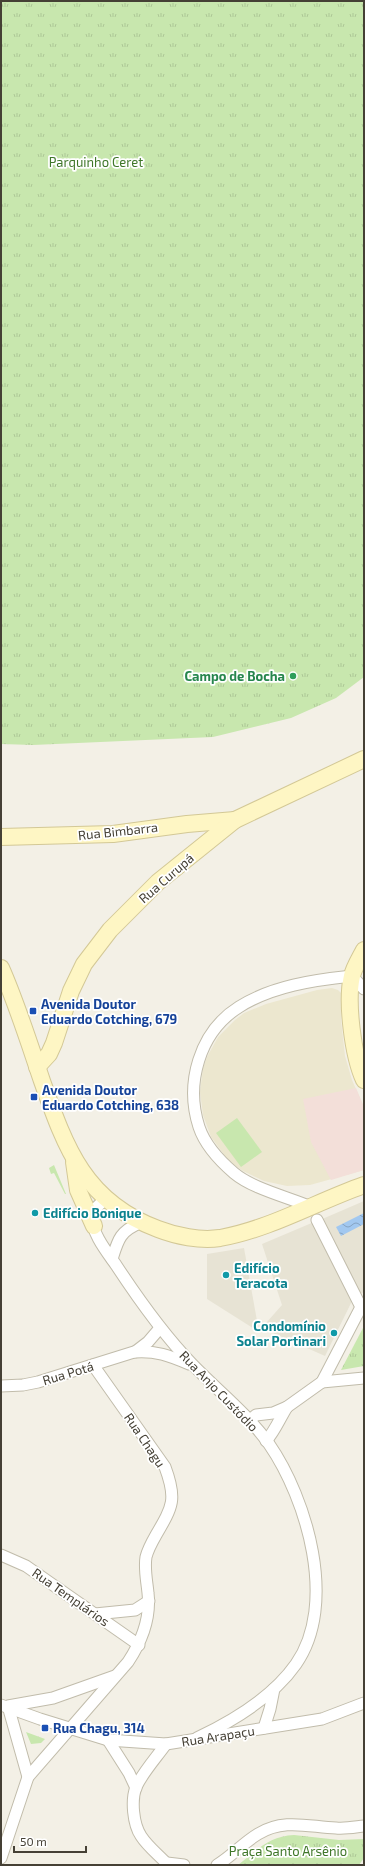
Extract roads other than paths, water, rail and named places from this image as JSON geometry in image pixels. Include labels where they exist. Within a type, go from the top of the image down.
[{"type":"main road","name":"Rua Curupá","points":[[37,1067],[49,1054],[71,991],[84,964],[110,930],[158,882],[235,820],[364,759]]},
{"type":"main road","name":"Rua Bimbarra","points":[[1,837],[113,834],[194,823],[235,820]]},
{"type":"main road","points":[[194,823],[202,829],[204,836],[200,848]]},
{"type":"main road","points":[[364,950],[352,976],[352,1034],[359,1069],[364,1080]]},
{"type":"main road","points":[[1,968],[57,1124],[74,1160],[92,1185],[106,1199],[140,1223],[191,1238],[218,1238],[314,1213],[364,1185]]},
{"type":"main road","points":[[74,1160],[78,1190],[94,1226]]},
{"type":"street","points":[[250,1420],[256,1415],[265,1414],[287,1407],[322,1382],[363,1307],[314,1213],[235,1174],[214,1153],[199,1128],[194,1102],[193,1082],[197,1065],[204,1047],[215,1029],[231,1012],[262,996],[285,988],[315,981],[352,976],[364,989]]},
{"type":"street","points":[[94,1226],[92,1216],[94,1210],[106,1199]]},
{"type":"street","points":[[112,1259],[122,1235],[130,1227],[140,1223]]},
{"type":"street","name":"Rua Anjo Custódio","points":[[94,1226],[112,1259],[160,1328],[193,1365],[250,1420],[266,1440],[286,1472],[305,1515],[309,1533],[316,1597],[315,1614],[306,1646],[296,1664],[274,1689],[238,1715],[197,1738]]},
{"type":"street","name":"Rua Potá","points":[[134,1352],[148,1342],[160,1328]]},
{"type":"street","name":"Rua Potá","points":[[1,1386],[30,1384],[134,1352],[146,1351],[162,1353],[193,1365]]},
{"type":"street","name":"Rua Chagu","points":[[28,1777],[115,1676],[139,1645],[146,1625],[149,1601],[146,1558],[149,1548],[170,1510],[173,1496],[171,1484],[165,1467],[92,1365]]},
{"type":"street","points":[[322,1382],[364,1378]]},
{"type":"street","points":[[266,1440],[274,1431],[275,1426],[287,1407]]},
{"type":"street","points":[[265,1414],[270,1418],[275,1426]]},
{"type":"street","name":"Rua Templários","points":[[1,1555],[26,1566],[139,1645]]},
{"type":"street","points":[[96,1614],[135,1610],[149,1601]]},
{"type":"street","points":[[4,1705],[53,1698],[115,1676]]},
{"type":"street","points":[[264,1728],[274,1689]]},
{"type":"street","name":"Rua Arapaçu","points":[[70,1729],[108,1740],[166,1744],[322,1719],[364,1703]]},
{"type":"street","points":[[4,1705],[70,1729]]},
{"type":"street","points":[[1,1858],[6,1838],[28,1777],[4,1705]]},
{"type":"street","points":[[108,1740],[129,1773],[136,1788]]},
{"type":"street","points":[[166,1744],[136,1788],[134,1809],[135,1822],[140,1834],[150,1848],[168,1864],[184,1865]]},
{"type":"street","points":[[217,1865],[259,1833],[275,1827],[289,1824],[337,1828],[364,1826]]},
{"type":"water","points":[[364,1213],[364,1224],[341,1236],[336,1227]]},
{"type":"place","name":"Campo de Bocha","points":[[293,676]]},
{"type":"place","name":"Avenida Doutor Eduardo Cotching, 679","points":[[33,1011]]},
{"type":"place","name":"Avenida Doutor Eduardo Cotching, 638","points":[[34,1097]]},
{"type":"place","name":"Edifício Bonique","points":[[35,1213]]},
{"type":"place","name":"Edifício Teracota","points":[[226,1275]]},
{"type":"place","name":"Condomínio Solar Portinari","points":[[334,1333]]},
{"type":"place","name":"Rua Chagu, 314","points":[[45,1728]]},
{"type":"park label","name":"Parquinho Ceret","points":[[96,162]]},
{"type":"park label","name":"Praça Santo Arsênio","points":[[288,1851]]}]
